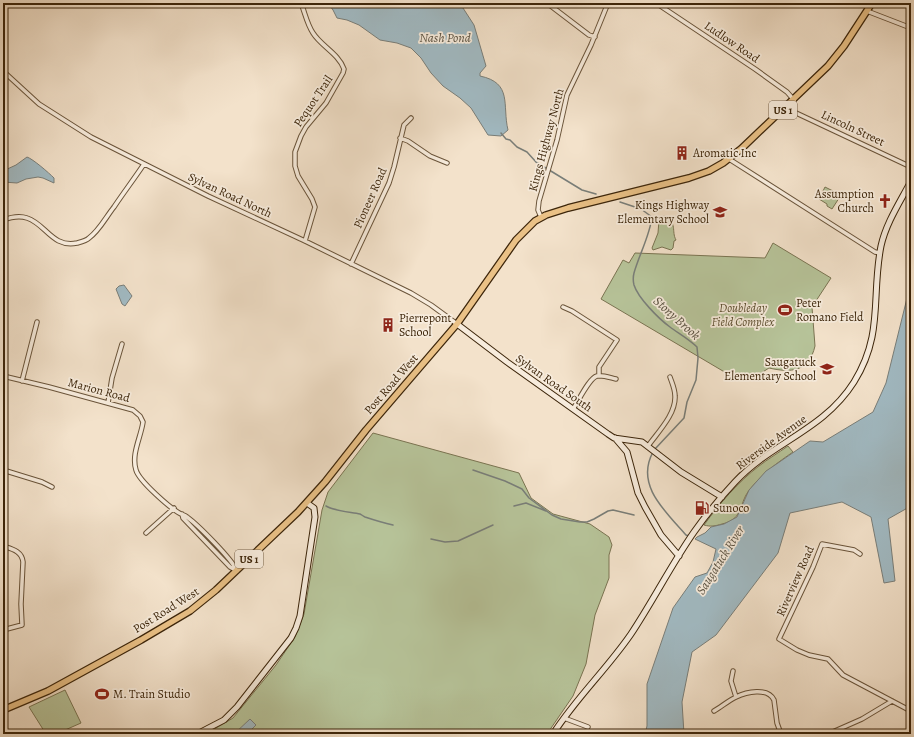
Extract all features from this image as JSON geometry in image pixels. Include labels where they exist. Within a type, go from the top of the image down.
[{"type":"main road","name":"Post Road West","points":[[3,710],[33,698],[57,686],[183,616],[203,601],[237,571],[307,503],[457,324],[516,240],[531,224],[540,217],[568,208],[689,178],[709,171],[729,159],[794,100],[834,60],[872,3]]},
{"type":"street","name":"Pequot Trail","points":[[301,3],[313,33],[342,64],[344,69],[326,103],[306,127],[295,152],[297,172],[315,207],[305,241]]},
{"type":"street","points":[[547,3],[590,35],[595,37]]},
{"type":"street","name":"Kings Highway North","points":[[540,217],[538,210],[539,205],[558,136],[567,95],[595,37],[608,3]]},
{"type":"street","name":"Ludlow Road","points":[[656,3],[772,81],[787,92],[794,100]]},
{"type":"street","points":[[867,11],[911,28]]},
{"type":"street","name":"Sylvan Road North","points":[[3,71],[26,93],[52,113],[91,136],[208,196],[305,241],[421,298],[457,324]]},
{"type":"street","name":"Lincoln Street","points":[[786,107],[911,166]]},
{"type":"street","name":"Pioneer Road","points":[[351,264],[389,183],[404,125],[411,118]]},
{"type":"street","points":[[400,138],[408,141],[430,156],[447,163]]},
{"type":"street","points":[[729,159],[832,226],[880,254]]},
{"type":"street","points":[[3,220],[15,216],[27,218],[35,222],[53,238],[64,243],[75,243],[87,240],[105,220],[144,164]]},
{"type":"street","name":"Riverside Avenue","points":[[553,734],[564,718],[627,640],[649,607],[691,537],[722,497],[735,482],[753,466],[827,414],[850,388],[865,362],[872,339],[880,254],[885,231],[911,181]]},
{"type":"street","points":[[563,307],[572,311],[617,340],[599,367],[599,376]]},
{"type":"street","points":[[22,381],[37,322]]},
{"type":"street","name":"Sylvan Road South","points":[[457,324],[507,362],[614,438],[639,441],[681,472],[722,497]]},
{"type":"street","points":[[108,403],[112,378],[122,344]]},
{"type":"street","name":"Marion Road","points":[[3,376],[133,410],[140,416],[143,422],[135,458],[136,471],[140,479],[148,488],[182,514],[183,518],[226,563],[237,571]]},
{"type":"street","points":[[573,409],[590,382],[595,377],[599,376],[616,379]]},
{"type":"street","points":[[670,377],[676,397],[674,406],[668,418],[650,448],[632,443],[628,446],[627,452],[640,498],[661,535],[679,556]]},
{"type":"street","points":[[614,438],[627,452]]},
{"type":"street","points":[[3,470],[42,482],[52,487]]},
{"type":"street","points":[[197,734],[224,720],[234,710],[285,646],[295,631],[300,616],[315,517],[314,508],[307,503]]},
{"type":"street","points":[[146,533],[174,508]]},
{"type":"street","name":"Riverview Road","points":[[860,554],[854,550],[822,544],[811,572],[779,639],[797,650],[828,660],[843,674],[892,701]]},
{"type":"street","points":[[3,546],[18,552],[22,556],[23,562],[21,604],[22,625],[3,630]]},
{"type":"street","points":[[733,671],[731,681],[736,697]]},
{"type":"street","points":[[714,711],[736,697],[761,692],[768,693],[773,697],[777,723],[781,734]]},
{"type":"street","points":[[828,734],[862,719],[892,701],[911,710]]},
{"type":"street","points":[[564,718],[588,727]]},
{"type":"green space","points":[[825,187],[841,195],[832,209],[819,199]]},
{"type":"green space","points":[[664,216],[673,224],[676,240],[674,241],[673,248],[671,250],[662,247],[653,250],[652,248],[658,233],[659,220]]},
{"type":"green space","name":"Doubleday Field Complex","points":[[773,243],[831,278],[812,307],[815,346],[812,355],[804,366],[798,369],[777,370],[769,368],[758,375],[733,377],[601,299],[623,260],[629,263],[635,253],[765,258]]},
{"type":"green space","points":[[373,433],[519,473],[531,498],[553,514],[590,524],[609,537],[612,545],[609,555],[609,578],[595,615],[586,664],[573,696],[547,734],[206,734],[233,718],[276,665],[295,637],[304,614],[322,510],[328,492]]},
{"type":"green space","points":[[788,446],[793,452],[770,468],[760,478],[747,493],[738,514],[734,518],[729,522],[717,525],[704,525],[723,501],[751,472]]},
{"type":"green space","points":[[65,690],[81,723],[56,734],[46,734],[29,707]]},
{"type":"water","name":"Nash Pond","points":[[328,3],[456,3],[463,8],[474,25],[486,66],[480,73],[480,76],[490,79],[502,90],[508,130],[501,136],[488,135],[471,108],[443,86],[431,73],[421,58],[411,48],[397,43],[380,40],[359,25],[337,18]]},
{"type":"water","points":[[27,157],[37,163],[54,178],[54,183],[38,177],[26,179],[17,183],[3,182],[3,171],[16,165]]},
{"type":"water","name":"Saugatuck River","points":[[911,282],[911,506],[888,519],[895,581],[884,583],[871,517],[842,502],[790,513],[778,553],[716,635],[692,652],[682,702],[684,734],[645,734],[647,726],[647,684],[673,608],[695,577],[707,573],[713,562],[716,549],[695,539],[711,527],[724,524],[737,517],[749,490],[766,471],[810,441],[823,442],[873,412],[886,383]]},
{"type":"water","points":[[124,285],[132,296],[125,306],[122,304],[116,289],[119,286]]},
{"type":"water","points":[[250,719],[256,725],[247,734],[235,733]]},
{"type":"waterway","name":"Stony Brook","points":[[501,133],[506,139],[510,140],[517,147],[527,152],[536,162],[582,190],[596,194]]},
{"type":"waterway","name":"Stony Brook","points":[[620,202],[641,209],[652,217],[649,231],[634,274],[633,279],[636,290],[644,302],[660,319],[697,347],[698,358],[696,380],[687,402],[684,418],[655,449]]},
{"type":"waterway","name":"Stony Brook","points":[[653,452],[648,464],[650,486],[655,497],[669,517],[686,535],[689,536]]},
{"type":"waterway","points":[[473,470],[505,481],[522,489],[529,498],[552,515],[561,519],[587,522],[613,510],[634,515]]},
{"type":"waterway","points":[[514,506],[526,503],[546,511]]},
{"type":"waterway","points":[[326,506],[329,508],[360,514],[365,517],[393,525]]},
{"type":"waterway","points":[[431,539],[445,542],[458,541],[493,525]]},
{"type":"place","name":"Aromatic Inc","points":[[682,153]]},
{"type":"place","name":"Assumption Church","points":[[885,201]]},
{"type":"place","name":"Kings Highway Elementary School","points":[[720,212]]},
{"type":"place","name":"Peter Romano Field","points":[[785,310]]},
{"type":"place","name":"Pierrepont School","points":[[388,325]]},
{"type":"place","name":"Saugatuck Elementary School","points":[[827,369]]},
{"type":"place","name":"Sunoco","points":[[702,508]]},
{"type":"place","name":"M. Train Studio","points":[[102,694]]}]
